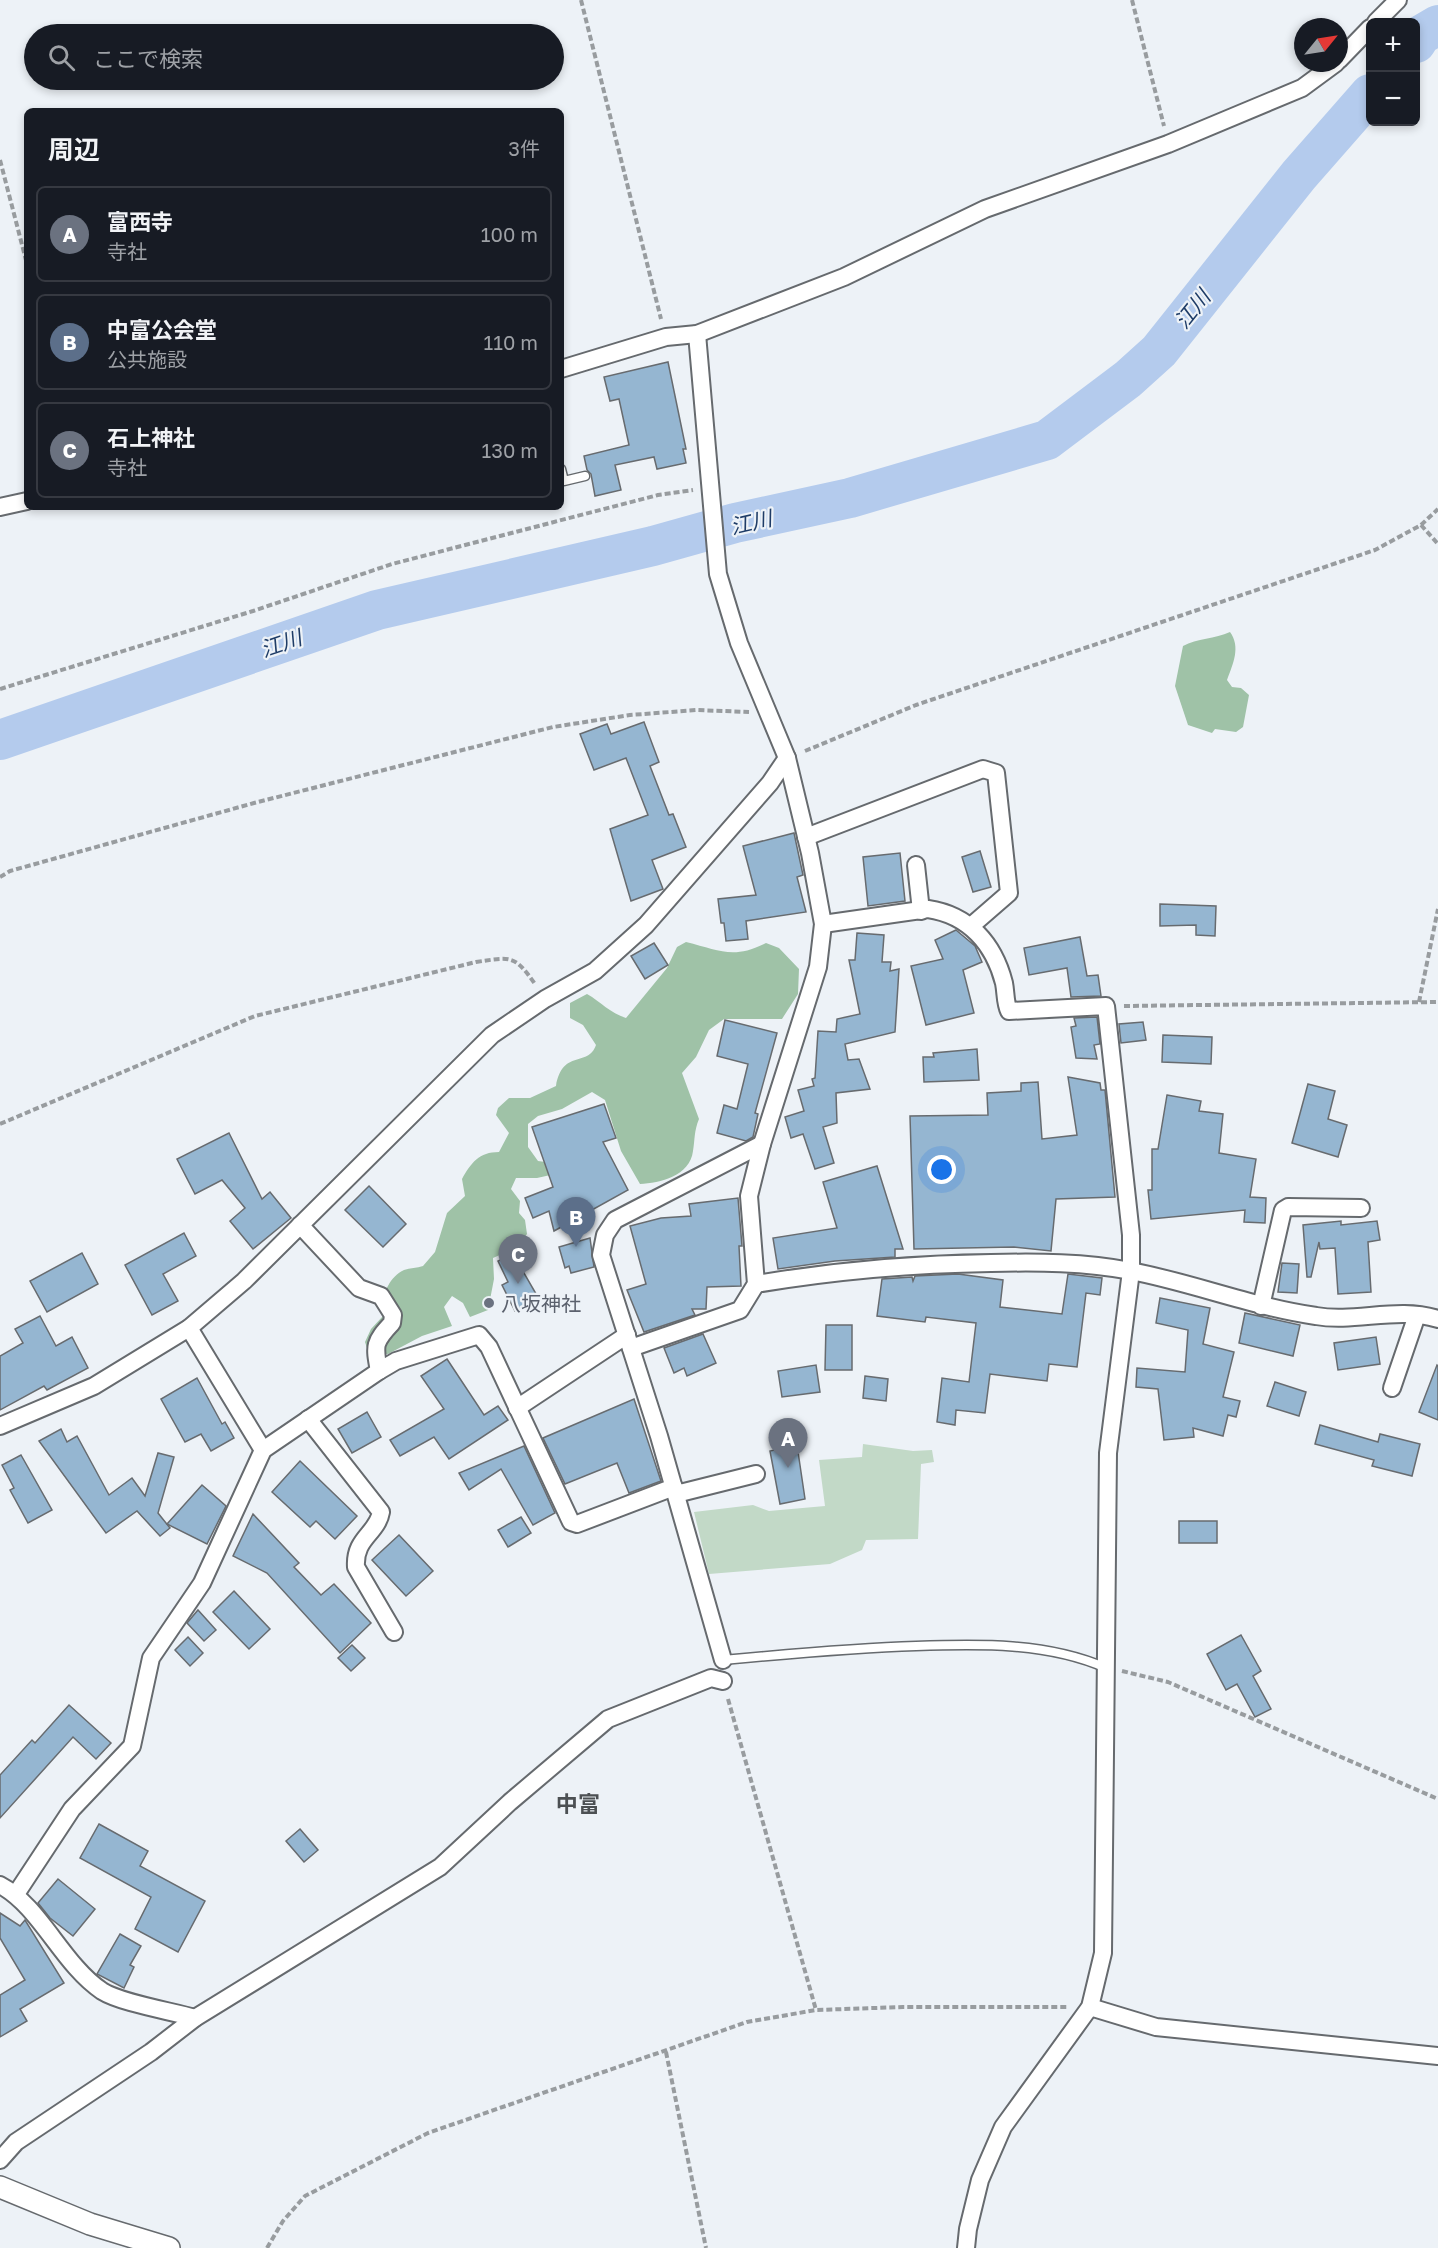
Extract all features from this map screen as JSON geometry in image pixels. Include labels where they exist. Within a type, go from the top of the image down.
[{"type":"street","points":[[1380,18],[1398,0]]},
{"type":"street","points":[[1348,52],[1366,33]]},
{"type":"street","points":[[564,368],[666,337],[697,334],[844,277],[985,209],[1168,144],[1302,88],[1324,72]]},
{"type":"street","points":[[517,1408],[629,1342],[740,1310],[756,1284],[749,1196],[762,1144],[818,967],[823,924],[807,837],[787,758],[766,713],[739,643],[718,574],[710,506],[697,334]]},
{"type":"street","points":[[0,507],[24,502]]},
{"type":"street","points":[[0,1426],[94,1386],[189,1329],[244,1281],[492,1035],[545,999],[596,971],[646,925],[770,783],[787,758]]},
{"type":"street","points":[[807,837],[983,769],[996,773],[1009,893],[971,926]]},
{"type":"street","points":[[916,865],[921,911]]},
{"type":"street","points":[[823,924],[921,911],[940,911],[961,919],[984,940],[1000,970],[1008,1011],[1106,1006],[1131,1234],[1131,1271],[1108,1453],[1108,1669],[1103,1953],[1090,2007],[1003,2127],[980,2180],[968,2229],[966,2248]]},
{"type":"street","points":[[723,1660],[675,1491],[601,1256],[605,1235],[615,1220],[762,1144]]},
{"type":"street","points":[[1260,1306],[1283,1210],[1288,1207],[1361,1208]]},
{"type":"street","points":[[300,1225],[359,1288],[381,1296],[393,1315],[392,1323],[378,1337],[375,1345],[379,1371]]},
{"type":"street","points":[[756,1284],[815,1274],[924,1264],[1056,1262],[1131,1271],[1260,1306],[1319,1317],[1397,1313],[1438,1319]]},
{"type":"street","points":[[1392,1388],[1417,1315]]},
{"type":"street","points":[[189,1329],[263,1450]]},
{"type":"street","points":[[16,1894],[72,1809],[132,1746],[151,1658],[202,1583],[263,1450],[396,1361],[479,1335],[489,1347],[571,1522],[577,1524],[675,1491],[756,1474]]},
{"type":"street","points":[[308,1419],[381,1512],[359,1545],[355,1555],[356,1567],[394,1632]]},
{"type":"street","points":[[0,2160],[16,2142],[151,2052],[195,2018],[440,1867],[510,1802],[608,1719],[711,1678],[723,1681]]},
{"type":"street","points":[[0,1885],[16,1894],[78,1970],[103,1991],[195,2018]]},
{"type":"street","points":[[1090,2007],[1156,2027],[1438,2056]]},
{"type":"street","points":[[0,2187],[90,2224],[156,2246]]},
{"type":"lane","points":[[564,481],[585,476]]},
{"type":"lane","points":[[723,1660],[842,1649],[1004,1645],[1081,1657],[1108,1669]]},
{"type":"path","points":[[581,0],[666,337]]},
{"type":"path","points":[[1132,0],[1168,144]]},
{"type":"path","points":[[0,160],[24,252]]},
{"type":"path","points":[[0,689],[253,611],[392,564],[658,495],[709,488]]},
{"type":"path","points":[[787,758],[916,705],[1375,550],[1421,525],[1438,509]]},
{"type":"path","points":[[1421,525],[1438,544]]},
{"type":"path","points":[[0,877],[10,871],[254,803],[553,727],[630,715],[697,710],[766,713]]},
{"type":"path","points":[[1419,1002],[1438,909]]},
{"type":"path","points":[[0,1124],[255,1016],[476,962],[506,958],[521,964],[545,999]]},
{"type":"path","points":[[1106,1006],[1234,1002],[1438,1002]]},
{"type":"path","points":[[1108,1669],[1168,1682],[1438,1799]]},
{"type":"path","points":[[723,1681],[816,2010]]},
{"type":"path","points":[[267,2248],[283,2221],[305,2196],[391,2151],[456,2123],[747,2022],[816,2010],[903,2007],[1090,2007]]},
{"type":"path","points":[[666,2052],[706,2248]]},
{"type":"green space","points":[[1230,632],[1235,650],[1227,680],[1232,687],[1241,688],[1249,695],[1243,727],[1236,732],[1215,729],[1212,733],[1188,725],[1175,686],[1183,646]]},
{"type":"green space","points":[[686,942],[726,952],[744,951],[766,943],[779,948],[799,969],[798,994],[782,1019],[724,1019],[709,1030],[696,1057],[682,1073],[699,1119],[691,1160],[686,1167],[665,1180],[640,1184],[621,1151],[605,1100],[592,1092],[562,1109],[538,1116],[528,1124],[528,1147],[538,1161],[553,1163],[555,1174],[537,1178],[516,1178],[511,1189],[520,1201],[519,1213],[525,1220],[527,1234],[516,1248],[493,1258],[494,1279],[488,1310],[470,1317],[463,1303],[452,1296],[444,1307],[452,1326],[422,1336],[388,1354],[369,1354],[365,1342],[371,1329],[383,1316],[382,1303],[389,1284],[398,1273],[423,1266],[435,1252],[447,1213],[465,1196],[462,1179],[465,1173],[481,1156],[499,1152],[509,1133],[496,1115],[498,1108],[509,1098],[530,1098],[556,1086],[559,1074],[564,1067],[592,1052],[596,1045],[583,1025],[570,1018],[570,1003],[587,994],[626,1018],[667,968],[677,947]]},
{"type":"green space","points":[[863,1444],[913,1451],[932,1450],[934,1462],[921,1464],[918,1539],[866,1540],[862,1550],[830,1564],[709,1574],[694,1512],[753,1505],[769,1511],[825,1506],[819,1460],[862,1457]]},
{"type":"building","points":[[668,362],[686,449],[683,449],[686,463],[657,469],[654,457],[615,465],[621,490],[595,496],[591,474],[587,470],[584,456],[629,445],[619,399],[610,401],[604,377]]},
{"type":"building","points":[[644,722],[659,762],[650,766],[669,815],[673,814],[686,847],[652,860],[663,889],[631,901],[610,829],[648,815],[626,758],[594,770],[580,734],[607,724],[611,734]]},
{"type":"building","points":[[794,833],[803,875],[797,877],[806,912],[746,921],[748,939],[726,941],[718,899],[756,895],[743,846]]},
{"type":"building","points":[[980,851],[991,887],[973,892],[962,857]]},
{"type":"building","points":[[900,853],[905,901],[868,906],[863,857]]},
{"type":"building","points":[[1160,904],[1216,906],[1215,936],[1196,935],[1196,925],[1160,926]]},
{"type":"building","points":[[956,930],[975,946],[982,962],[963,970],[974,1013],[926,1025],[911,966],[943,959],[935,940]]},
{"type":"building","points":[[857,933],[884,935],[882,962],[891,962],[890,971],[899,969],[895,1032],[845,1044],[848,1060],[859,1059],[870,1089],[836,1093],[837,1123],[823,1127],[834,1163],[815,1169],[803,1134],[791,1138],[785,1117],[804,1111],[798,1090],[814,1086],[812,1079],[815,1078],[818,1031],[836,1032],[837,1019],[860,1014],[849,960],[855,960]]},
{"type":"building","points":[[1080,937],[1087,976],[1098,975],[1101,996],[1071,997],[1067,968],[1029,975],[1024,948]]},
{"type":"building","points":[[654,943],[668,965],[645,979],[631,956]]},
{"type":"building","points":[[1097,1017],[1100,1044],[1094,1045],[1097,1059],[1076,1058],[1071,1027],[1076,1026],[1074,1018]]},
{"type":"building","points":[[725,1020],[777,1033],[755,1113],[758,1114],[753,1137],[746,1141],[717,1133],[724,1105],[737,1109],[748,1064],[717,1056]]},
{"type":"building","points":[[1143,1022],[1146,1040],[1121,1043],[1119,1024]]},
{"type":"building","points":[[1163,1035],[1212,1037],[1211,1064],[1162,1062]]},
{"type":"building","points":[[977,1049],[979,1080],[924,1082],[923,1057],[934,1057],[933,1053]]},
{"type":"building","points":[[1068,1077],[1100,1083],[1101,1090],[1105,1090],[1115,1197],[1056,1199],[1051,1251],[1014,1247],[914,1249],[910,1116],[988,1115],[987,1093],[1021,1091],[1021,1083],[1038,1082],[1042,1139],[1077,1135]]},
{"type":"building","points":[[1308,1084],[1335,1091],[1328,1119],[1347,1125],[1338,1157],[1292,1143]]},
{"type":"building","points":[[1167,1095],[1201,1101],[1199,1111],[1223,1114],[1219,1153],[1256,1159],[1250,1197],[1266,1198],[1265,1223],[1244,1222],[1245,1210],[1151,1219],[1148,1190],[1152,1190],[1152,1149],[1158,1149]]},
{"type":"building","points":[[604,1104],[616,1138],[603,1142],[628,1190],[554,1231],[549,1211],[533,1218],[525,1198],[553,1187],[532,1127]]},
{"type":"building","points":[[229,1133],[262,1199],[270,1192],[291,1218],[253,1249],[230,1221],[245,1208],[222,1180],[195,1194],[177,1159]]},
{"type":"building","points":[[877,1166],[903,1249],[895,1249],[895,1257],[835,1261],[778,1269],[773,1238],[837,1228],[823,1182]]},
{"type":"building","points":[[369,1186],[406,1224],[383,1247],[345,1210]]},
{"type":"building","points":[[738,1198],[742,1246],[739,1246],[741,1286],[707,1287],[706,1309],[692,1309],[695,1315],[644,1332],[627,1290],[646,1284],[630,1226],[661,1218],[691,1216],[689,1204]]},
{"type":"building","points":[[1341,1221],[1341,1225],[1377,1221],[1380,1240],[1368,1242],[1371,1292],[1338,1294],[1335,1248],[1320,1249],[1319,1242],[1311,1277],[1307,1277],[1303,1225]]},
{"type":"building","points":[[184,1233],[196,1256],[163,1274],[178,1301],[152,1315],[125,1265]]},
{"type":"building","points":[[590,1238],[594,1267],[571,1273],[569,1266],[565,1268],[559,1247]]},
{"type":"building","points":[[82,1253],[98,1284],[47,1312],[30,1281]]},
{"type":"building","points":[[513,1254],[539,1299],[515,1311],[502,1285],[508,1282],[498,1261]]},
{"type":"building","points":[[1282,1263],[1299,1264],[1297,1293],[1278,1292]]},
{"type":"building","points":[[958,1274],[1003,1280],[1000,1307],[1062,1314],[1068,1274],[1102,1278],[1100,1295],[1086,1293],[1077,1367],[1049,1364],[1047,1381],[990,1374],[985,1413],[956,1410],[955,1425],[937,1422],[942,1378],[969,1382],[976,1323],[926,1317],[925,1322],[877,1316],[882,1279],[912,1277],[913,1281],[915,1276]]},
{"type":"building","points":[[1160,1298],[1210,1308],[1203,1344],[1234,1352],[1223,1397],[1240,1401],[1236,1417],[1228,1415],[1223,1436],[1193,1428],[1194,1437],[1164,1440],[1158,1389],[1136,1387],[1137,1368],[1185,1372],[1188,1330],[1156,1323]]},
{"type":"building","points":[[1245,1313],[1300,1325],[1293,1356],[1239,1343]]},
{"type":"building","points":[[40,1316],[56,1346],[72,1337],[88,1368],[47,1390],[44,1386],[0,1410],[0,1356],[23,1343],[15,1329]]},
{"type":"building","points":[[826,1325],[852,1325],[852,1370],[825,1370]]},
{"type":"building","points":[[703,1334],[716,1363],[687,1376],[684,1368],[674,1373],[664,1348]]},
{"type":"building","points":[[1376,1337],[1380,1364],[1338,1370],[1334,1343]]},
{"type":"building","points":[[447,1359],[484,1415],[498,1406],[508,1420],[449,1459],[434,1437],[400,1456],[390,1440],[444,1409],[421,1376]]},
{"type":"building","points":[[816,1365],[820,1392],[782,1397],[778,1371]]},
{"type":"building","points":[[1438,1366],[1438,1420],[1419,1412]]},
{"type":"building","points":[[865,1376],[888,1379],[886,1401],[863,1398]]},
{"type":"building","points":[[197,1378],[222,1424],[225,1422],[234,1438],[211,1451],[201,1434],[185,1442],[161,1399]]},
{"type":"building","points":[[1275,1382],[1306,1392],[1299,1416],[1267,1406]]},
{"type":"building","points":[[634,1399],[661,1481],[629,1493],[617,1463],[565,1484],[543,1438]]},
{"type":"building","points":[[367,1412],[381,1437],[352,1453],[338,1429]]},
{"type":"building","points":[[1320,1425],[1378,1442],[1380,1434],[1420,1444],[1412,1476],[1372,1466],[1374,1460],[1315,1444]]},
{"type":"building","points":[[61,1429],[67,1442],[77,1436],[109,1495],[132,1478],[145,1496],[158,1453],[174,1457],[158,1513],[170,1528],[160,1536],[137,1511],[106,1533],[39,1441]]},
{"type":"building","points":[[797,1445],[805,1499],[780,1504],[770,1451]]},
{"type":"building","points":[[524,1446],[555,1513],[533,1525],[501,1469],[469,1490],[459,1473]]},
{"type":"building","points":[[21,1455],[52,1510],[28,1523],[10,1490],[14,1488],[2,1465]]},
{"type":"building","points":[[300,1461],[357,1516],[335,1539],[316,1521],[310,1527],[272,1492]]},
{"type":"building","points":[[202,1485],[226,1506],[207,1544],[167,1524]]},
{"type":"building","points":[[253,1514],[299,1563],[294,1567],[321,1595],[334,1584],[371,1623],[340,1653],[267,1573],[233,1556]]},
{"type":"building","points":[[521,1517],[531,1533],[508,1547],[498,1530]]},
{"type":"building","points":[[1179,1521],[1217,1521],[1217,1543],[1179,1543]]},
{"type":"building","points":[[399,1535],[433,1571],[406,1596],[372,1560]]},
{"type":"building","points":[[234,1591],[270,1629],[249,1649],[213,1612]]},
{"type":"building","points":[[198,1610],[216,1630],[204,1641],[187,1623]]},
{"type":"building","points":[[1241,1635],[1261,1671],[1253,1676],[1271,1709],[1255,1717],[1237,1684],[1226,1690],[1207,1654]]},
{"type":"building","points":[[188,1637],[203,1653],[190,1666],[175,1650]]},
{"type":"building","points":[[352,1645],[365,1658],[351,1671],[338,1658]]},
{"type":"building","points":[[69,1705],[111,1743],[96,1759],[73,1737],[0,1818],[0,1775],[32,1740],[35,1743]]},
{"type":"building","points":[[99,1824],[148,1851],[140,1866],[205,1901],[178,1952],[135,1929],[151,1897],[80,1858]]},
{"type":"building","points":[[300,1829],[318,1850],[304,1862],[286,1841]]},
{"type":"building","points":[[58,1879],[95,1909],[73,1936],[50,1918],[38,1903]]},
{"type":"building","points":[[0,1913],[20,1926],[25,1920],[64,1983],[20,2009],[27,2021],[0,2037],[0,1995],[25,1980],[0,1938]]},
{"type":"building","points":[[120,1934],[141,1946],[130,1965],[134,1967],[124,1988],[97,1974]]},
{"type":"waterway","name":"江川","points":[[1420,37],[1438,25]]},
{"type":"waterway","name":"江川","points":[[0,740],[377,610],[653,546],[735,523],[850,498],[1047,440],[1128,379],[1159,351],[1299,175],[1366,99]]},
{"type":"place","name":"中富公会堂","points":[[576,1247]]},
{"type":"place","name":"石上神社","points":[[518,1284]]},
{"type":"place","name":"八坂神社","points":[[489,1303]]},
{"type":"place","name":"富西寺","points":[[788,1468]]},
{"type":"district","name":"中富","points":[[578,1803]]}]
